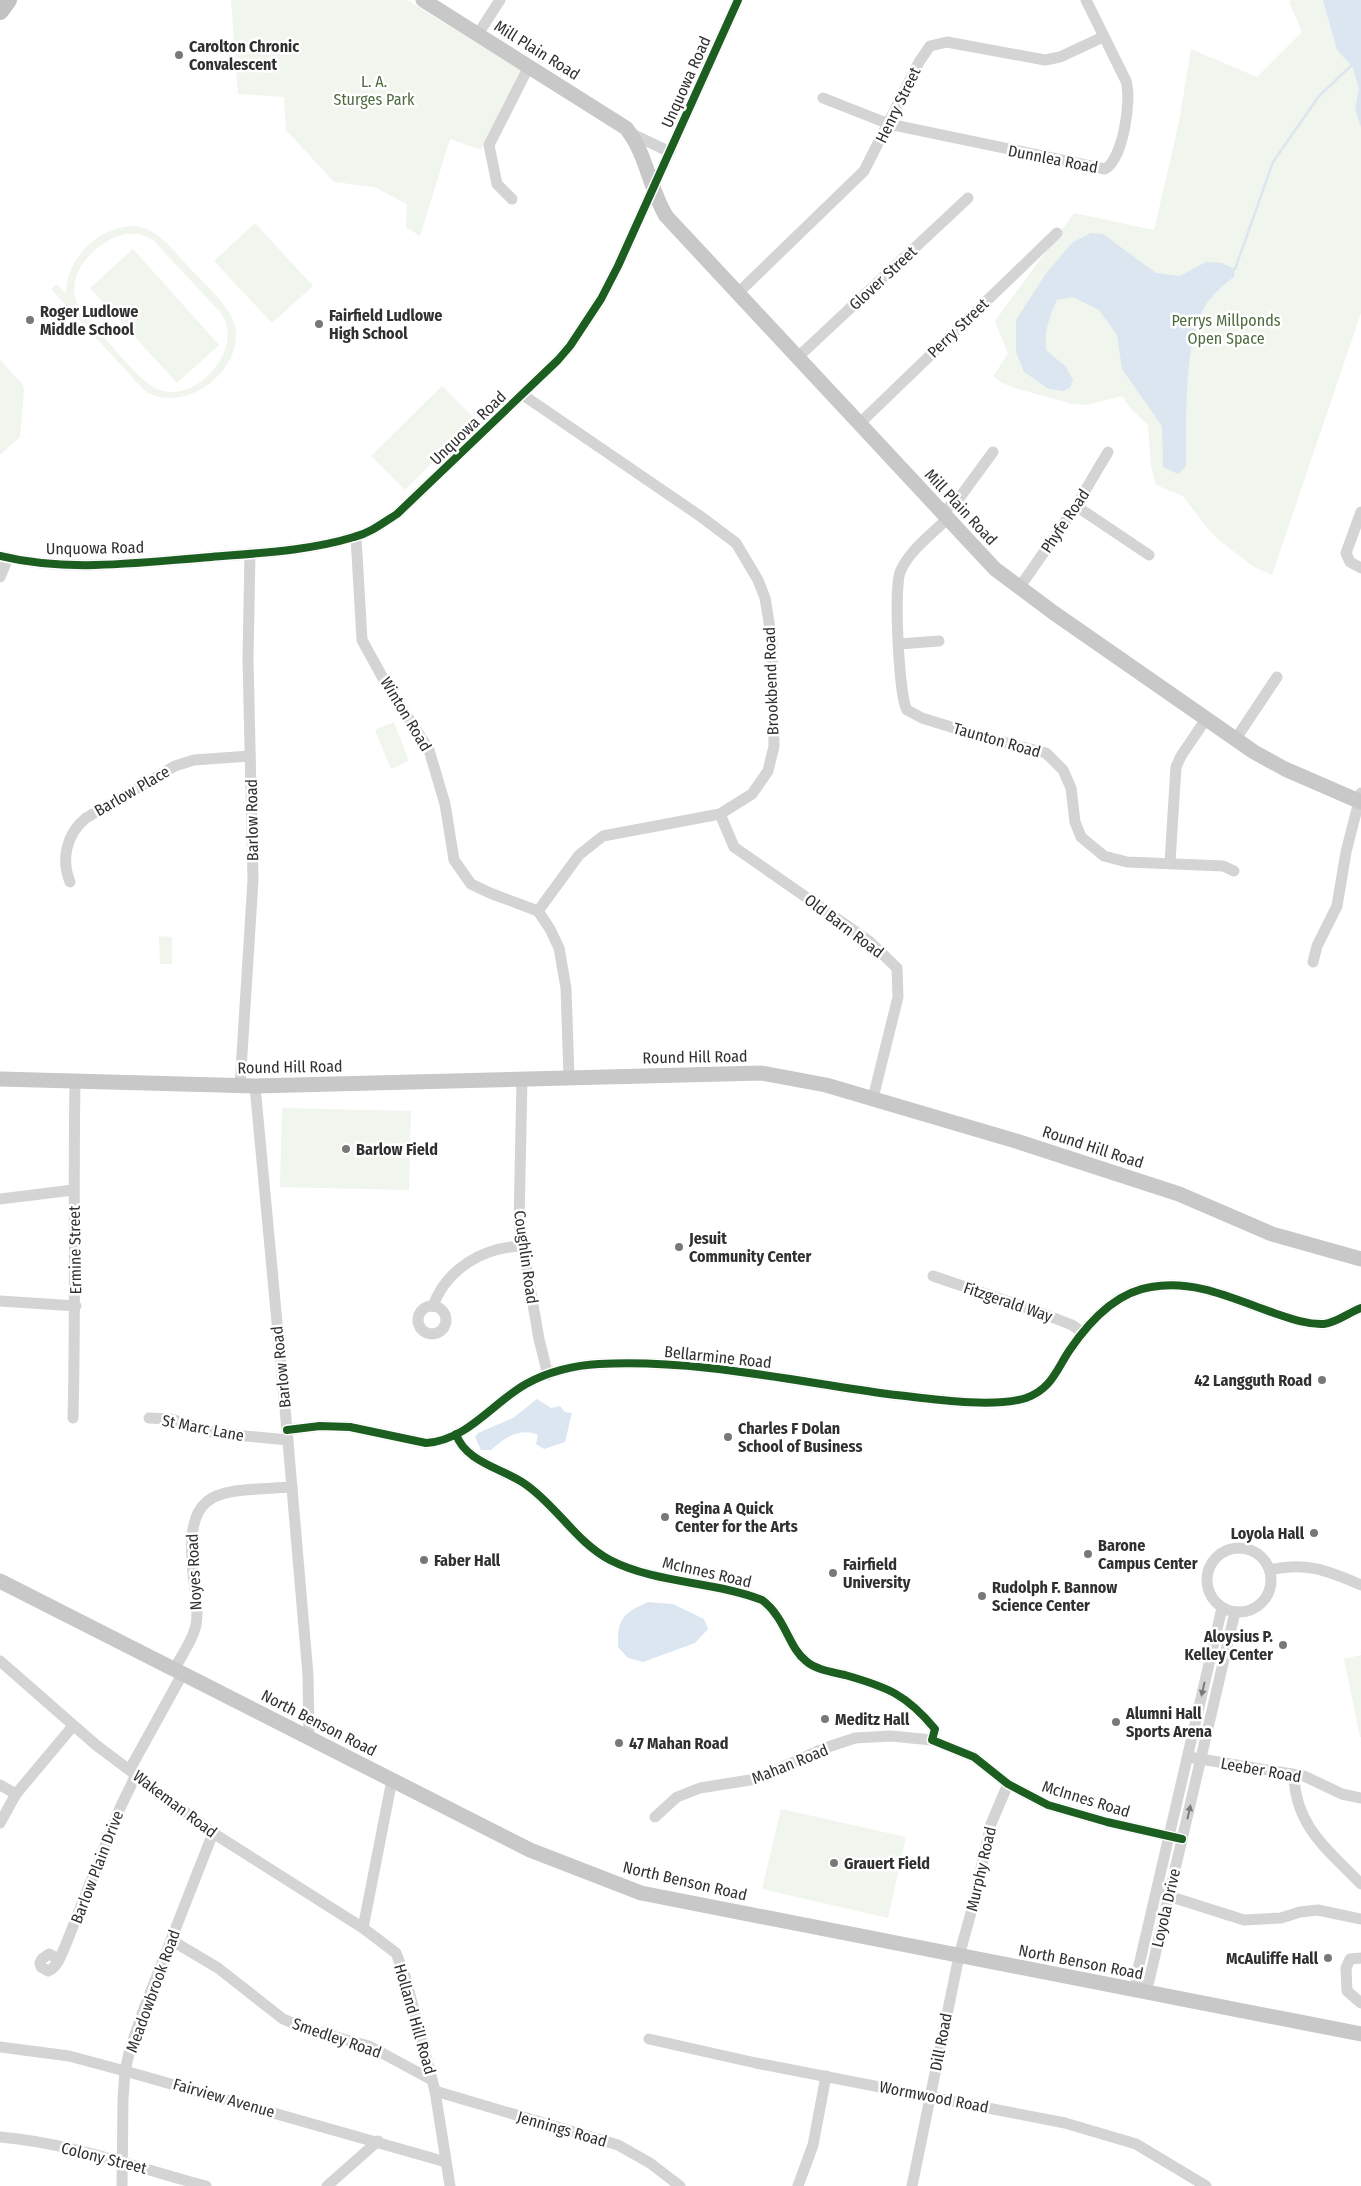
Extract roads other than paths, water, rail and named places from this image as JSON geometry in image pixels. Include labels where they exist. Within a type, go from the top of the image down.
[{"type":"highway","points":[[0,11],[8,0]]},
{"type":"main road","name":"Mill Plain Road","points":[[423,0],[620,123],[630,133],[650,174],[654,189],[666,216],[995,569],[1019,588],[1235,740],[1272,763],[1360,798]]},
{"type":"main road","name":"Round Hill Road","points":[[0,1079],[248,1086],[762,1073],[826,1085],[873,1098],[1137,1180],[1220,1210],[1272,1234],[1361,1259]]},
{"type":"main road","name":"North Benson Road","points":[[0,1581],[530,1850],[641,1893],[1361,2034]]},
{"type":"street","points":[[478,34],[500,0]]},
{"type":"street","name":"Unquowa Road","points":[[4,557],[67,564],[129,564],[311,547],[356,537],[382,524],[411,502],[570,346],[601,298],[654,189],[738,0]]},
{"type":"street","name":"Dunnlea Road","points":[[823,98],[889,124],[1100,170],[1105,169],[1112,164],[1118,155],[1129,94],[1126,81],[1086,0]]},
{"type":"street","name":"Henry Street","points":[[738,293],[860,175],[889,124],[919,62],[933,44],[947,42],[1045,60],[1060,57],[1104,37]]},
{"type":"street","points":[[512,199],[497,184],[489,145],[529,66]]},
{"type":"street","name":"Mill Plain Road","points":[[630,133],[670,152]]},
{"type":"street","name":"Glover Street","points":[[798,357],[968,198]]},
{"type":"street","name":"Perry Street","points":[[859,424],[1057,232]]},
{"type":"street","name":"Brookbend Road","points":[[522,395],[720,530],[736,543],[758,580],[765,598],[772,641],[774,746],[768,770],[752,794],[720,814],[603,836],[579,855],[538,911]]},
{"type":"street","name":"Taunton Road","points":[[993,452],[960,497],[900,570],[897,591],[902,699],[909,713],[990,739],[1046,752],[1063,770],[1071,788],[1077,830],[1088,844],[1104,856],[1117,860],[1223,866],[1234,871]]},
{"type":"street","name":"Phyfe Road","points":[[1019,588],[1076,506],[1108,452]]},
{"type":"street","points":[[1076,506],[1149,555]]},
{"type":"street","points":[[1361,512],[1346,553],[1350,562],[1361,568]]},
{"type":"street","name":"Winton Road","points":[[356,537],[362,640],[384,680],[428,750],[445,804],[454,860],[471,884],[538,911]]},
{"type":"street","name":"Barlow Road","points":[[250,553],[248,658],[253,880],[248,1086],[292,1487],[308,1675],[309,1738]]},
{"type":"street","points":[[0,577],[4,557]]},
{"type":"street","points":[[899,644],[938,641]]},
{"type":"street","points":[[1235,740],[1276,677]]},
{"type":"street","points":[[1170,862],[1176,767],[1181,756],[1206,719]]},
{"type":"street","name":"Barlow Place","points":[[70,882],[64,862],[68,843],[75,829],[86,818],[175,766],[194,760],[250,756]]},
{"type":"street","points":[[1313,962],[1317,946],[1337,906],[1360,798]]},
{"type":"street","name":"Old Barn Road","points":[[720,814],[734,847],[869,941],[897,968],[898,996],[873,1098]]},
{"type":"street","points":[[538,911],[550,929],[564,965],[569,1077]]},
{"type":"street","name":"Coughlin Road","points":[[522,1078],[518,1201],[521,1246],[548,1375]]},
{"type":"street","name":"Ermine Street","points":[[73,1418],[76,1306],[73,1190],[75,1081]]},
{"type":"street","points":[[0,1199],[73,1190]]},
{"type":"street","points":[[434,1306],[437,1295],[449,1280],[470,1261],[500,1247],[521,1246]]},
{"type":"street","name":"Fitzgerald Way","points":[[933,1276],[1039,1312],[1072,1325],[1082,1332]]},
{"type":"street","name":"Bellarmine Road","points":[[287,1435],[320,1426],[350,1427],[426,1443],[435,1442],[475,1425],[524,1385],[548,1375],[580,1366],[640,1363],[757,1374],[916,1397],[1005,1401],[1026,1398],[1048,1386],[1082,1332],[1130,1292],[1150,1287],[1186,1285],[1284,1316],[1326,1324],[1361,1308]]},
{"type":"street","points":[[0,1301],[76,1306]]},
{"type":"street","name":"St Marc Lane","points":[[149,1418],[171,1419],[215,1433],[287,1435]]},
{"type":"street","name":"McInnes Road","points":[[456,1434],[464,1448],[473,1456],[527,1485],[581,1538],[610,1560],[633,1569],[762,1600],[774,1610],[804,1660],[820,1668],[887,1688],[899,1694],[935,1729],[932,1740],[974,1757],[1008,1784],[1026,1795],[1067,1812],[1182,1839]]},
{"type":"street","name":"Noyes Road","points":[[133,1772],[178,1671],[196,1625],[197,1611],[190,1547],[192,1527],[199,1511],[210,1499],[227,1491],[292,1487]]},
{"type":"street","points":[[1235,1548],[1246,1549],[1256,1553],[1264,1560],[1270,1570],[1271,1585],[1265,1600],[1248,1612],[1235,1612],[1222,1608],[1213,1599],[1208,1589],[1208,1573],[1216,1558],[1235,1548]]},
{"type":"street","points":[[1270,1570],[1286,1566],[1308,1566],[1361,1585]]},
{"type":"street","name":"Loyola Drive","points":[[1222,1608],[1136,1978],[1139,1991],[1146,1988],[1149,1981],[1235,1612]]},
{"type":"street","name":"Wakeman Road","points":[[0,1661],[74,1726],[213,1833],[363,1928]]},
{"type":"street","points":[[0,1824],[16,1794],[74,1726]]},
{"type":"street","name":"Mahan Road","points":[[655,1817],[678,1797],[700,1788],[756,1779],[824,1748],[855,1738],[891,1736],[932,1740]]},
{"type":"street","name":"Leeber Road","points":[[1187,1757],[1304,1776],[1342,1794],[1361,1798]]},
{"type":"street","name":"Barlow Plain Drive","points":[[59,1959],[84,1904],[133,1772]]},
{"type":"street","points":[[1294,1774],[1295,1795],[1314,1833],[1361,1884]]},
{"type":"street","points":[[363,1928],[392,1780]]},
{"type":"street","name":"Murphy Road","points":[[959,1956],[972,1909],[991,1824],[1008,1784]]},
{"type":"street","points":[[0,1785],[16,1794]]},
{"type":"street","name":"Meadowbrook Road","points":[[122,2186],[125,2071],[142,2014],[213,1833]]},
{"type":"street","points":[[1156,1893],[1244,1920],[1262,1921],[1318,1910],[1361,1919]]},
{"type":"street","name":"Holland Hill Road","points":[[363,1928],[396,1953],[402,1964],[434,2085],[450,2186]]},
{"type":"street","name":"Smedley Road","points":[[172,1940],[218,1968],[283,2019],[310,2030],[369,2046],[434,2085]]},
{"type":"street","name":"Dill Road","points":[[912,2186],[959,1956]]},
{"type":"street","points":[[1361,1958],[1350,1959],[1346,1977],[1347,1991],[1361,2003]]},
{"type":"street","name":"Wormwood Road","points":[[649,2039],[1065,2123],[1106,2133],[1148,2149],[1206,2186]]},
{"type":"street","name":"Fairview Avenue","points":[[0,2047],[69,2056],[446,2162]]},
{"type":"street","points":[[798,2186],[813,2145],[826,2076]]},
{"type":"street","name":"Jennings Road","points":[[434,2085],[521,2118],[608,2141],[640,2156],[680,2186]]},
{"type":"street","name":"Colony Street","points":[[0,2137],[37,2142],[123,2162],[206,2186]]},
{"type":"street","points":[[327,2186],[378,2142]]},
{"type":"waterway","points":[[1235,269],[1273,162],[1319,96],[1353,64]]},
{"type":"place","name":"Carolton Chronic Convalescent","points":[[179,55]]},
{"type":"place","name":"Roger Ludlowe Middle School","points":[[30,320]]},
{"type":"place","name":"Fairfield Ludlowe High School","points":[[319,324]]},
{"type":"place","name":"Barlow Field","points":[[346,1149]]},
{"type":"place","name":"Jesuit Community Center","points":[[679,1247]]},
{"type":"place","name":"42 Langguth Road","points":[[1322,1380]]},
{"type":"place","name":"Charles F Dolan School of Business","points":[[728,1437]]},
{"type":"place","name":"Regina A Quick Center for the Arts","points":[[665,1517]]},
{"type":"place","name":"Loyola Hall","points":[[1314,1533]]},
{"type":"place","name":"Barone Campus Center","points":[[1088,1554]]},
{"type":"place","name":"Faber Hall","points":[[424,1560]]},
{"type":"place","name":"Fairfield University","points":[[833,1573]]},
{"type":"place","name":"Rudolph F. Bannow Science Center","points":[[982,1596]]},
{"type":"place","name":"Aloysius P. Kelley Center","points":[[1283,1645]]},
{"type":"place","name":"Meditz Hall","points":[[825,1719]]},
{"type":"place","name":"Alumni Hall Sports Arena","points":[[1116,1722]]},
{"type":"place","name":"47 Mahan Road","points":[[619,1743]]},
{"type":"place","name":"Grauert Field","points":[[834,1863]]},
{"type":"place","name":"McAuliffe Hall","points":[[1328,1958]]},
{"type":"park label","name":"L. A. Sturges Park","points":[[374,90]]},
{"type":"park label","name":"Perrys Millponds Open Space","points":[[1226,329]]}]
